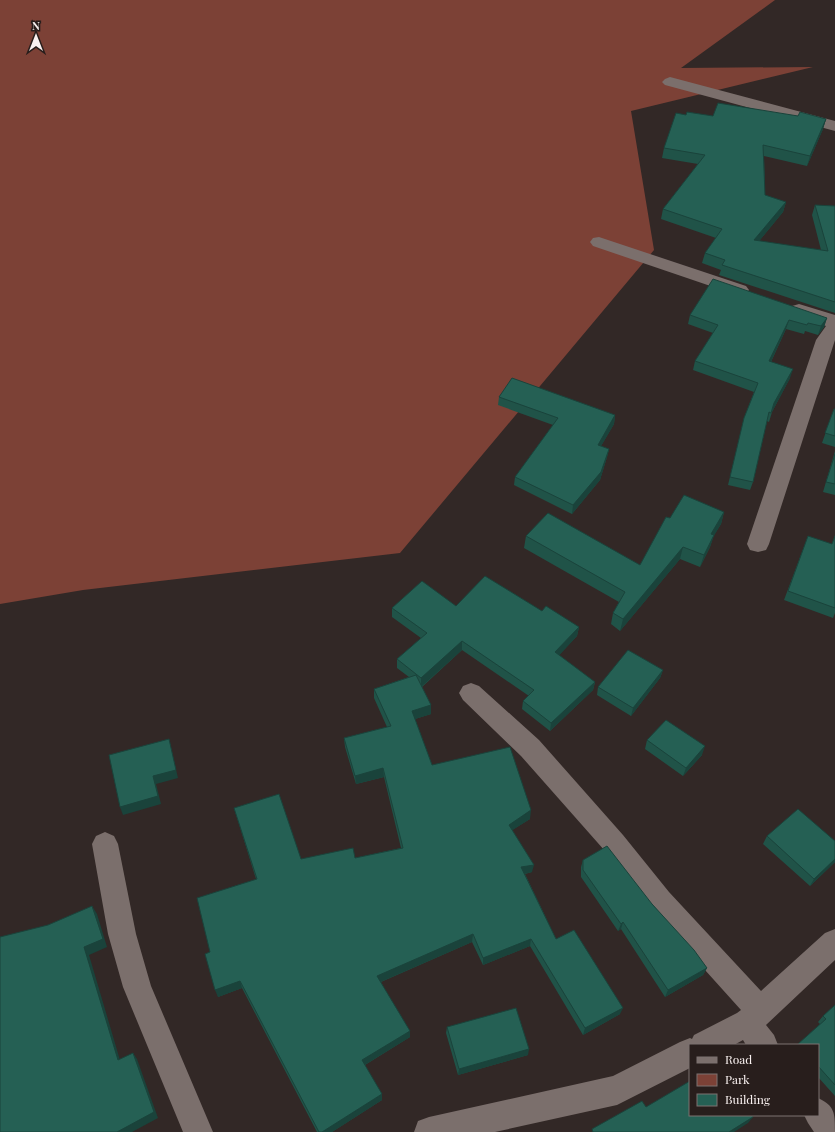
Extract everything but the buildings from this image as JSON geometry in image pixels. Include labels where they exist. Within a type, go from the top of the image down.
[{"type":"street","points":[[670,82],[835,126]]},
{"type":"street","points":[[599,242],[754,295]]},
{"type":"street","points":[[783,305],[835,322]]},
{"type":"street","points":[[758,544],[825,340],[835,327]]},
{"type":"street","points":[[471,693],[530,748],[614,843],[754,1017],[764,1044]]},
{"type":"street","points":[[105,844],[122,934],[137,987],[198,1132]]},
{"type":"street","points":[[706,1044],[754,1017],[835,942]]},
{"type":"street","points":[[429,1132],[617,1090],[689,1053]]},
{"type":"street","points":[[819,1114],[833,1132]]},
{"type":"green space","points":[[0,0],[775,0],[681,68],[813,67],[631,111],[654,250],[400,553],[83,590],[0,604]]}]
